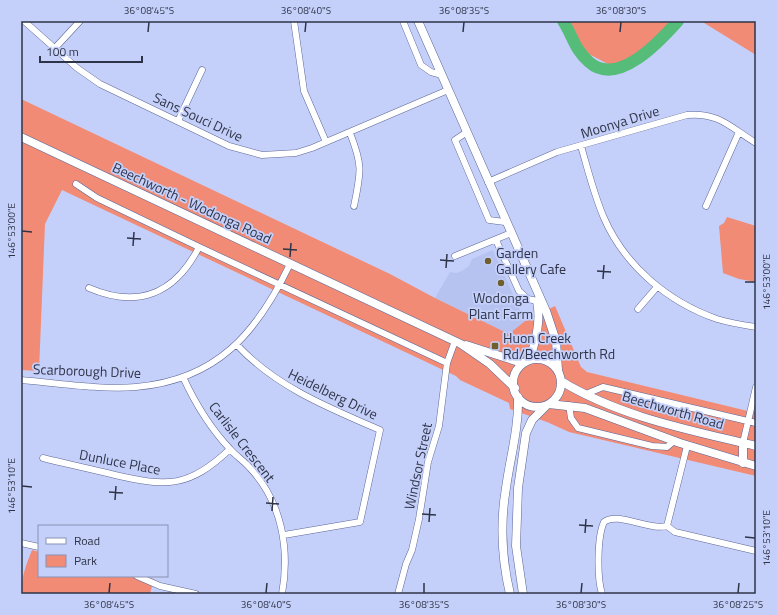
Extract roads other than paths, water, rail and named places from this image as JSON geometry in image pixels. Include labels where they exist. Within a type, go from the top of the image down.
[{"type":"main road","points":[[418,21],[533,286],[546,311],[556,341],[558,370],[561,381],[560,390],[547,406],[532,420],[526,433],[518,488],[516,546],[524,594]]},
{"type":"main road","name":"Beechworth - Wodonga Road","points":[[21,137],[458,343],[522,363]]},
{"type":"main road","points":[[530,358],[538,332],[540,315],[533,286]]},
{"type":"main road","name":"Beechworth - Wodonga Road","points":[[458,343],[490,364],[515,388]]},
{"type":"main road","points":[[510,594],[505,564],[503,529],[505,490],[518,418],[518,397],[515,388],[515,374],[522,363],[530,358],[546,360],[558,370]]},
{"type":"main road","name":"Beechworth Road","points":[[561,381],[609,406],[662,423],[756,446]]},
{"type":"main road","points":[[518,397],[532,407],[547,406]]},
{"type":"main road","name":"Beechworth Road","points":[[547,406],[569,405],[593,411],[687,446],[756,466]]},
{"type":"main road","points":[[743,443],[743,463]]},
{"type":"street","name":"Sans Souci Drive","points":[[24,21],[82,72],[100,84],[229,146],[262,155],[296,153],[350,133],[448,90]]},
{"type":"street","points":[[55,48],[80,21]]},
{"type":"street","points":[[294,21],[304,92],[326,142]]},
{"type":"street","points":[[402,21],[421,66],[431,72],[442,75]]},
{"type":"street","points":[[178,121],[202,70]]},
{"type":"street","name":"Moonya Drive","points":[[488,182],[557,152],[675,118],[701,113],[720,119],[756,143]]},
{"type":"street","points":[[467,132],[455,140],[489,220],[505,222]]},
{"type":"street","points":[[706,206],[739,132]]},
{"type":"street","points":[[350,133],[360,165],[360,177],[354,206]]},
{"type":"street","points":[[581,146],[596,199],[614,238],[635,265],[657,287],[682,303],[718,319],[756,327]]},
{"type":"street","points":[[76,184],[97,198],[279,286],[447,363]]},
{"type":"street","points":[[455,256],[511,233]]},
{"type":"street","points":[[496,240],[519,291],[528,299],[537,301]]},
{"type":"street","points":[[89,288],[106,296],[129,298],[153,294],[170,285],[177,279],[189,265],[199,247]]},
{"type":"street","name":"Scarborough Drive","points":[[21,380],[135,387],[184,377],[201,370],[237,345],[259,320],[290,264]]},
{"type":"street","points":[[638,308],[657,287]]},
{"type":"street","name":"Windsor Street","points":[[398,594],[406,564],[412,550],[428,462],[439,426],[447,363],[458,343]]},
{"type":"street","name":"Heidelberg Drive","points":[[237,345],[270,374],[287,386],[380,430],[360,522],[284,535]]},
{"type":"street","name":"Carlisle Crescent","points":[[184,377],[210,424],[230,449],[250,468],[265,489],[276,509],[284,535],[286,566],[282,594]]},
{"type":"street","name":"Beechworth Road","points":[[586,394],[603,386],[756,423]]},
{"type":"street","points":[[743,443],[756,387]]},
{"type":"street","points":[[569,405],[571,418],[578,428],[652,446],[667,447],[674,441]]},
{"type":"street","points":[[667,526],[687,446]]},
{"type":"street","name":"Dunluce Place","points":[[43,458],[146,482],[170,483],[200,473],[217,462],[230,449]]},
{"type":"street","points":[[602,594],[599,572],[601,531],[604,522],[611,518],[656,527],[667,526],[675,532],[756,551]]},
{"type":"street","points":[[21,543],[38,547]]},
{"type":"street","points":[[139,577],[160,586],[196,594]]},
{"type":"waterway","points":[[563,21],[580,52],[589,62],[600,68],[613,69],[638,58],[661,39],[678,21]]},
{"type":"place","name":"Garden Gallery Cafe","points":[[488,261]]},
{"type":"place","name":"Wodonga Plant Farm","points":[[501,283]]},
{"type":"place","name":"Huon Creek Rd/Beechworth Rd","points":[[495,346]]}]
